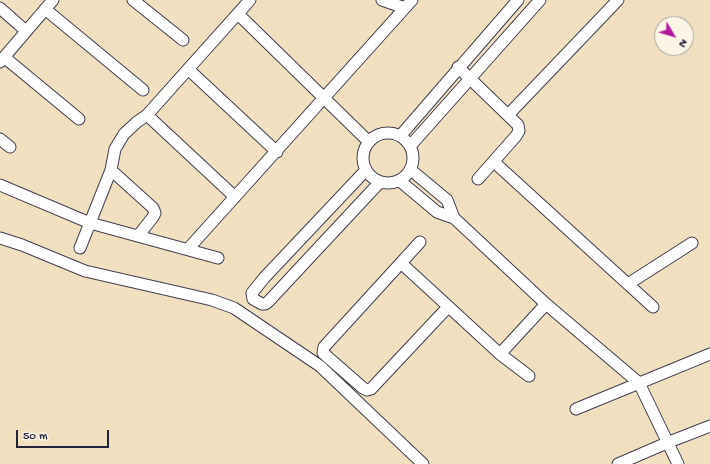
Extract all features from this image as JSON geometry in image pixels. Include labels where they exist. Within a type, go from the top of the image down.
[{"type":"street","points":[[53,0],[2,59],[79,119]]},
{"type":"street","points":[[133,0],[183,40]]},
{"type":"street","points":[[80,248],[111,170],[115,150],[124,134],[147,115],[250,0]]},
{"type":"street","points":[[382,0],[409,4]]},
{"type":"street","points":[[401,135],[458,67],[518,0]]},
{"type":"street","points":[[411,144],[540,0]]},
{"type":"street","points":[[508,115],[618,0]]},
{"type":"street","points":[[188,249],[409,4]]},
{"type":"street","points":[[0,8],[26,31]]},
{"type":"street","points":[[45,9],[143,90]]},
{"type":"street","points":[[238,14],[368,141]]},
{"type":"street","points":[[458,67],[518,125],[519,131],[516,136],[478,180]]},
{"type":"street","points":[[188,69],[277,152]]},
{"type":"street","points":[[147,115],[235,197]]},
{"type":"street","points":[[390,132],[401,135],[411,144],[414,158],[411,170],[400,181],[392,183],[380,182],[372,177],[366,170],[363,160],[364,150],[368,141],[378,134],[390,132]]},
{"type":"street","points":[[0,139],[10,147]]},
{"type":"street","points":[[494,162],[653,307]]},
{"type":"street","points":[[111,170],[153,208],[155,213],[153,217],[138,236]]},
{"type":"street","points":[[366,170],[264,278],[252,292],[253,299],[262,304],[268,302],[380,182]]},
{"type":"street","points":[[411,170],[447,200],[454,218]]},
{"type":"street","points":[[400,181],[437,212],[454,218],[546,304],[639,383],[678,464]]},
{"type":"street","points":[[0,185],[90,223],[218,258]]},
{"type":"street","points":[[0,238],[22,245],[85,271],[212,300],[234,308],[320,366],[423,464]]},
{"type":"street","points":[[420,242],[324,347],[323,353],[363,388],[367,390],[371,389],[448,307]]},
{"type":"street","points":[[628,284],[692,243]]},
{"type":"street","points":[[401,264],[500,354],[529,376]]},
{"type":"street","points":[[500,354],[546,304]]},
{"type":"street","points":[[576,409],[710,354]]},
{"type":"street","points":[[618,464],[668,442],[710,426]]}]
